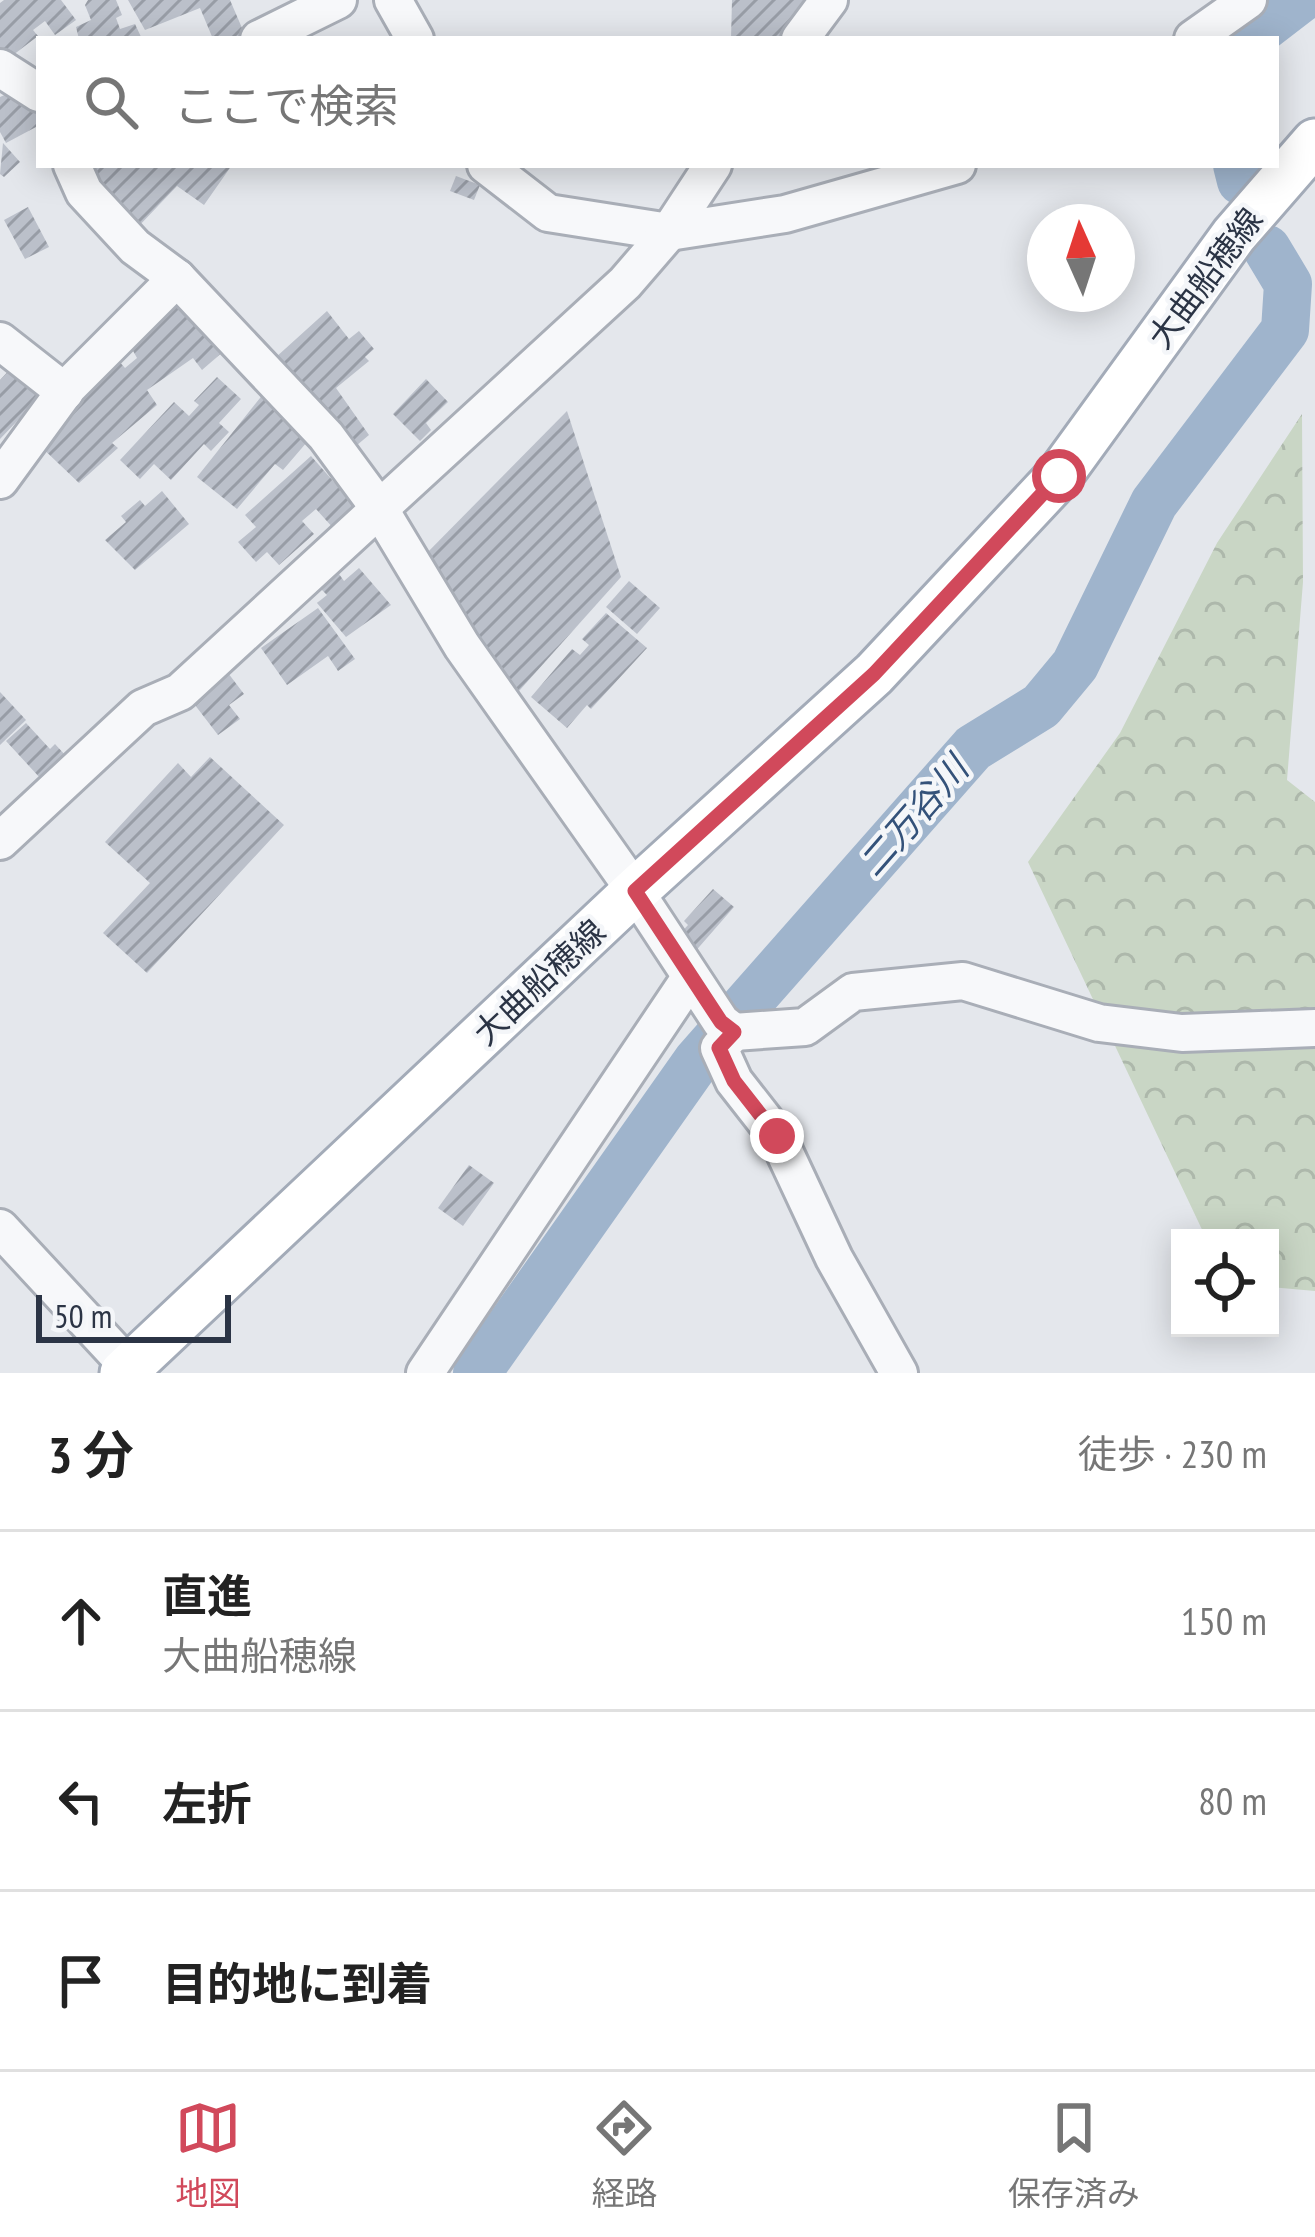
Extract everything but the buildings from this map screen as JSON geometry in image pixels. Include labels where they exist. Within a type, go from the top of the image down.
[{"type":"main road","name":"大曲船穂線","points":[[126,1370],[635,891],[874,674],[1059,476],[1234,235],[1315,142]]},
{"type":"street","points":[[265,36],[338,0]]},
{"type":"street","points":[[393,0],[413,36]]},
{"type":"street","points":[[802,36],[829,0]]},
{"type":"street","points":[[1197,36],[1248,0]]},
{"type":"street","points":[[0,68],[36,92]]},
{"type":"street","points":[[73,168],[84,192],[135,247],[177,278],[301,406],[379,508],[462,646],[721,1022],[734,1032],[805,1027],[853,992],[963,981],[1099,1023],[1182,1033],[1315,1028]]},
{"type":"street","points":[[490,168],[548,213],[669,232],[784,214],[946,168]]},
{"type":"street","points":[[0,841],[143,707],[180,692],[634,274],[669,232],[711,168]]},
{"type":"street","points":[[0,480],[65,392],[177,278]]},
{"type":"street","points":[[0,341],[65,392]]},
{"type":"street","points":[[425,1373],[690,978]]},
{"type":"street","points":[[734,1032],[719,1048],[734,1081],[777,1136],[833,1258],[899,1373]]},
{"type":"street","points":[[0,1228],[126,1370]]},
{"type":"green space","points":[[1302,414],[1303,582],[1287,780],[1315,802],[1315,1291],[1279,1288],[1279,1229],[1202,1229],[1028,862],[1120,733],[1217,543]]},
{"type":"waterway","name":"二万谷川","points":[[1252,36],[1299,0]]},
{"type":"waterway","name":"二万谷川","points":[[1238,168],[1241,181]]},
{"type":"waterway","name":"二万谷川","points":[[477,1373],[697,1061],[973,748],[1041,706],[1075,665],[1154,503],[1285,330],[1288,284],[1267,249]]},
{"type":"route","points":[[777,1136],[734,1081],[719,1048],[734,1032],[721,1022],[690,978],[635,891],[874,674],[1059,476]]}]
